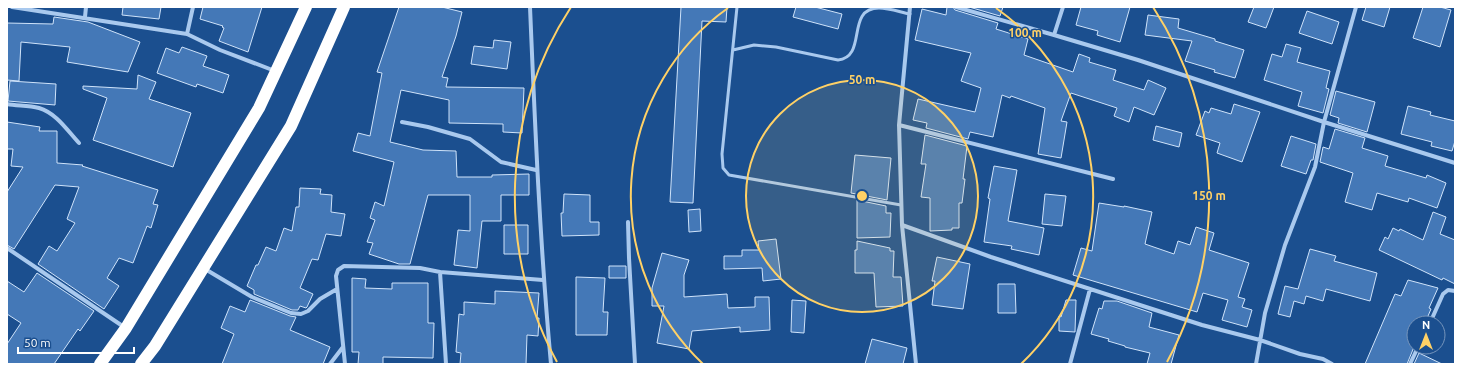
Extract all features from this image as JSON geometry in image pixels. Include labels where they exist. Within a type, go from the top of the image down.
[{"type":"highway","points":[[100,364],[126,328],[259,108],[306,7]]},
{"type":"highway","points":[[141,364],[155,346],[291,126],[344,7]]},
{"type":"street","points":[[12,7],[85,17],[187,34],[220,50],[275,71]]},
{"type":"street","points":[[85,17],[86,7]]},
{"type":"street","points":[[187,34],[193,7]]},
{"type":"street","points":[[530,7],[536,170],[550,364]]},
{"type":"street","points":[[910,7],[898,125],[902,225],[916,364]]},
{"type":"street","points":[[956,7],[1138,60],[1324,122],[1455,163]]},
{"type":"street","points":[[1054,35],[1063,7]]},
{"type":"street","points":[[1256,364],[1265,313],[1285,245],[1315,167],[1324,122],[1356,7]]},
{"type":"street","points":[[7,104],[38,108],[48,112],[57,118],[79,143]]},
{"type":"street","points":[[402,122],[428,127],[470,139],[501,162],[536,170]]},
{"type":"street","points":[[898,125],[1113,179]]},
{"type":"street","points":[[628,222],[636,364]]},
{"type":"street","points":[[902,225],[991,257],[1202,325],[1260,340],[1300,354],[1323,359],[1332,364]]},
{"type":"street","points":[[7,248],[126,328]]},
{"type":"street","points":[[345,364],[336,276],[338,270],[344,266],[420,268],[440,272],[543,280]]},
{"type":"street","points":[[203,268],[252,297],[291,313],[301,314],[308,312],[320,299],[337,289]]},
{"type":"street","points":[[440,272],[446,364]]},
{"type":"street","points":[[1070,364],[1090,289]]},
{"type":"street","points":[[1434,315],[1444,294],[1448,290],[1455,291]]},
{"type":"street","points":[[330,364],[343,347]]},
{"type":"lane","points":[[737,7],[722,154],[723,168],[730,175],[902,205]]},
{"type":"lane","points":[[733,50],[754,45],[776,47],[838,60],[845,60],[852,53],[860,19],[867,10],[879,8],[910,14]]},
{"type":"building","points":[[123,7],[161,7],[159,19],[122,15]]},
{"type":"building","points":[[203,7],[262,7],[248,52],[219,41],[224,28],[222,27],[223,26],[200,19]]},
{"type":"building","points":[[399,7],[442,7],[462,12],[456,36],[442,77],[448,78],[446,87],[524,88],[522,133],[503,132],[503,124],[449,123],[449,100],[401,90],[390,142],[423,150],[456,151],[457,177],[492,177],[492,175],[529,174],[529,195],[501,195],[501,221],[482,221],[477,268],[454,265],[458,230],[470,231],[470,195],[428,195],[410,264],[399,264],[369,254],[373,243],[367,242],[375,220],[370,218],[375,202],[384,206],[394,162],[353,151],[358,133],[370,136],[382,73],[377,72]]},
{"type":"building","points":[[681,7],[727,7],[726,22],[702,21],[693,203],[670,202]]},
{"type":"building","points":[[796,7],[815,7],[842,14],[838,29],[793,17]]},
{"type":"building","points":[[947,7],[953,7],[955,10],[998,23],[996,29],[1028,39],[1024,55],[1073,72],[1079,54],[1090,58],[1089,62],[1116,70],[1113,80],[1144,90],[1148,80],[1166,88],[1154,115],[1134,107],[1129,122],[1114,116],[1117,108],[1071,93],[1061,121],[1067,122],[1061,158],[1038,154],[1045,108],[1011,96],[1010,98],[1002,95],[993,137],[970,132],[968,139],[926,128],[927,123],[913,120],[918,99],[975,112],[981,88],[961,81],[971,53],[915,40],[922,9],[946,15]]},
{"type":"building","points":[[969,7],[1003,7],[1000,16]]},
{"type":"building","points":[[1081,7],[1130,7],[1120,42],[1097,35],[1098,31],[1076,25]]},
{"type":"building","points":[[1254,7],[1274,7],[1266,28],[1248,22]]},
{"type":"building","points":[[1366,7],[1390,7],[1384,27],[1362,20]]},
{"type":"building","points":[[1423,7],[1440,7],[1451,10],[1440,47],[1413,38]]},
{"type":"building","points":[[1307,11],[1339,22],[1332,44],[1299,33]]},
{"type":"building","points":[[1148,15],[1179,19],[1178,28],[1215,39],[1215,41],[1244,50],[1235,78],[1185,61],[1192,41],[1145,35]]},
{"type":"building","points":[[54,17],[88,22],[140,42],[128,72],[67,62],[70,47],[21,42],[19,81],[7,80],[7,23],[53,24]]},
{"type":"building","points":[[494,40],[511,42],[507,69],[471,64],[474,46],[493,48]]},
{"type":"building","points":[[1286,44],[1301,48],[1297,62],[1330,71],[1326,88],[1329,89],[1323,113],[1298,106],[1302,92],[1264,80],[1272,54],[1282,57]]},
{"type":"building","points":[[182,47],[207,56],[203,66],[229,75],[223,93],[197,84],[196,87],[157,73],[166,48],[179,53]]},
{"type":"building","points":[[138,75],[156,82],[149,99],[191,113],[173,167],[93,140],[107,98],[83,89],[83,86],[137,89]]},
{"type":"building","points":[[10,81],[56,84],[55,105],[8,101]]},
{"type":"building","points":[[1336,91],[1375,102],[1367,132],[1338,123],[1339,118],[1330,115]]},
{"type":"building","points":[[1234,104],[1260,112],[1242,162],[1217,153],[1220,143],[1196,135],[1205,111],[1209,113],[1211,108],[1231,114]]},
{"type":"building","points":[[1408,106],[1431,112],[1430,115],[1455,121],[1455,141],[1452,151],[1431,146],[1432,142],[1401,134]]},
{"type":"building","points":[[7,122],[40,127],[39,131],[57,131],[57,163],[83,165],[82,166],[158,190],[153,204],[158,205],[151,228],[147,226],[133,263],[119,258],[107,278],[119,286],[104,309],[38,264],[49,246],[57,251],[75,223],[67,219],[79,187],[55,185],[14,249],[7,245],[7,192],[23,167],[11,166],[13,149],[7,149]]},
{"type":"building","points":[[1156,126],[1182,133],[1179,147],[1153,140]]},
{"type":"building","points":[[1335,129],[1365,138],[1362,148],[1388,156],[1385,166],[1426,178],[1427,175],[1446,183],[1437,208],[1409,198],[1408,202],[1377,193],[1372,210],[1345,202],[1353,173],[1320,162],[1323,147],[1329,149]]},
{"type":"building","points":[[925,135],[967,146],[962,203],[959,203],[959,228],[952,228],[952,230],[930,231],[930,198],[921,197],[926,164],[921,164]]},
{"type":"building","points":[[1291,136],[1316,144],[1313,160],[1311,160],[1306,174],[1281,166]]},
{"type":"building","points":[[855,155],[891,158],[887,200],[851,193]]},
{"type":"building","points":[[994,166],[1017,170],[1008,221],[1044,228],[1039,255],[1011,249],[1012,246],[984,242],[990,199],[988,198]]},
{"type":"building","points":[[300,188],[321,189],[320,194],[332,195],[331,212],[345,214],[341,236],[326,234],[318,260],[312,259],[300,288],[313,294],[307,307],[300,306],[298,310],[292,310],[254,294],[254,290],[247,286],[266,247],[276,251],[284,228],[292,231],[296,207],[299,207]]},
{"type":"building","points":[[564,194],[590,195],[590,222],[599,222],[599,235],[562,236],[561,213],[563,213]]},
{"type":"building","points":[[1045,194],[1066,196],[1062,226],[1042,224]]},
{"type":"building","points":[[857,200],[886,206],[886,213],[891,213],[890,237],[857,238]]},
{"type":"building","points":[[1099,203],[1124,206],[1152,212],[1145,244],[1174,254],[1178,241],[1190,245],[1196,227],[1214,233],[1209,250],[1249,263],[1238,297],[1245,299],[1242,307],[1252,310],[1247,327],[1222,320],[1228,300],[1203,293],[1197,312],[1073,275],[1081,248],[1092,251]]},
{"type":"building","points":[[700,209],[701,231],[689,232],[688,210]]},
{"type":"building","points":[[1433,212],[1446,217],[1440,234],[1455,240],[1455,284],[1443,278],[1442,280],[1379,250],[1385,237],[1388,239],[1393,228],[1399,231],[1400,229],[1423,240]]},
{"type":"building","points":[[504,225],[528,225],[528,254],[504,254]]},
{"type":"building","points":[[776,239],[781,279],[763,281],[762,268],[724,269],[724,256],[742,256],[742,250],[759,250],[758,241]]},
{"type":"building","points":[[857,241],[890,248],[890,251],[894,251],[893,277],[901,277],[903,306],[876,307],[874,273],[855,273],[855,250],[857,250]]},
{"type":"building","points":[[1310,249],[1336,256],[1334,261],[1377,273],[1370,301],[1326,289],[1323,301],[1306,296],[1304,304],[1294,301],[1290,317],[1278,314],[1285,286],[1298,289]]},
{"type":"building","points":[[662,253],[689,260],[684,275],[684,297],[727,294],[728,308],[755,307],[755,297],[769,297],[770,330],[740,332],[740,327],[692,331],[689,349],[657,343],[664,306],[652,306],[652,288]]},
{"type":"building","points":[[937,257],[970,264],[963,309],[932,305],[935,281],[932,281]]},
{"type":"building","points":[[609,266],[626,266],[626,278],[609,278]]},
{"type":"building","points":[[37,273],[94,311],[80,331],[78,329],[54,364],[7,364],[7,344],[21,323],[7,314],[7,281],[24,292]]},
{"type":"building","points":[[576,277],[605,278],[603,312],[608,312],[607,335],[576,335]]},
{"type":"building","points":[[352,278],[366,279],[365,288],[392,289],[392,283],[428,283],[428,323],[434,323],[433,358],[383,357],[383,364],[358,364],[359,352],[352,352]]},
{"type":"building","points":[[1408,280],[1438,288],[1429,308],[1431,309],[1428,315],[1406,315],[1406,355],[1411,355],[1407,364],[1365,364],[1395,294],[1401,296]]},
{"type":"building","points":[[998,284],[1015,284],[1016,313],[998,313]]},
{"type":"building","points":[[495,291],[539,293],[537,318],[539,318],[538,336],[527,335],[526,364],[460,364],[461,353],[456,352],[459,314],[464,315],[464,302],[495,304]]},
{"type":"building","points":[[250,300],[296,317],[290,330],[330,347],[323,364],[222,364],[234,334],[221,328],[230,306],[245,312]]},
{"type":"building","points":[[792,300],[806,301],[804,333],[791,332]]},
{"type":"building","points":[[1066,300],[1076,300],[1075,332],[1059,331],[1059,316],[1061,317]]},
{"type":"building","points":[[1104,301],[1117,301],[1152,313],[1149,327],[1179,335],[1171,364],[1147,364],[1150,353],[1125,347],[1108,341],[1109,339],[1091,334],[1099,308],[1102,309]]},
{"type":"building","points":[[872,339],[907,348],[903,364],[865,364]]},
{"type":"building","points":[[1418,355],[1423,355],[1442,364],[1414,364]]}]
